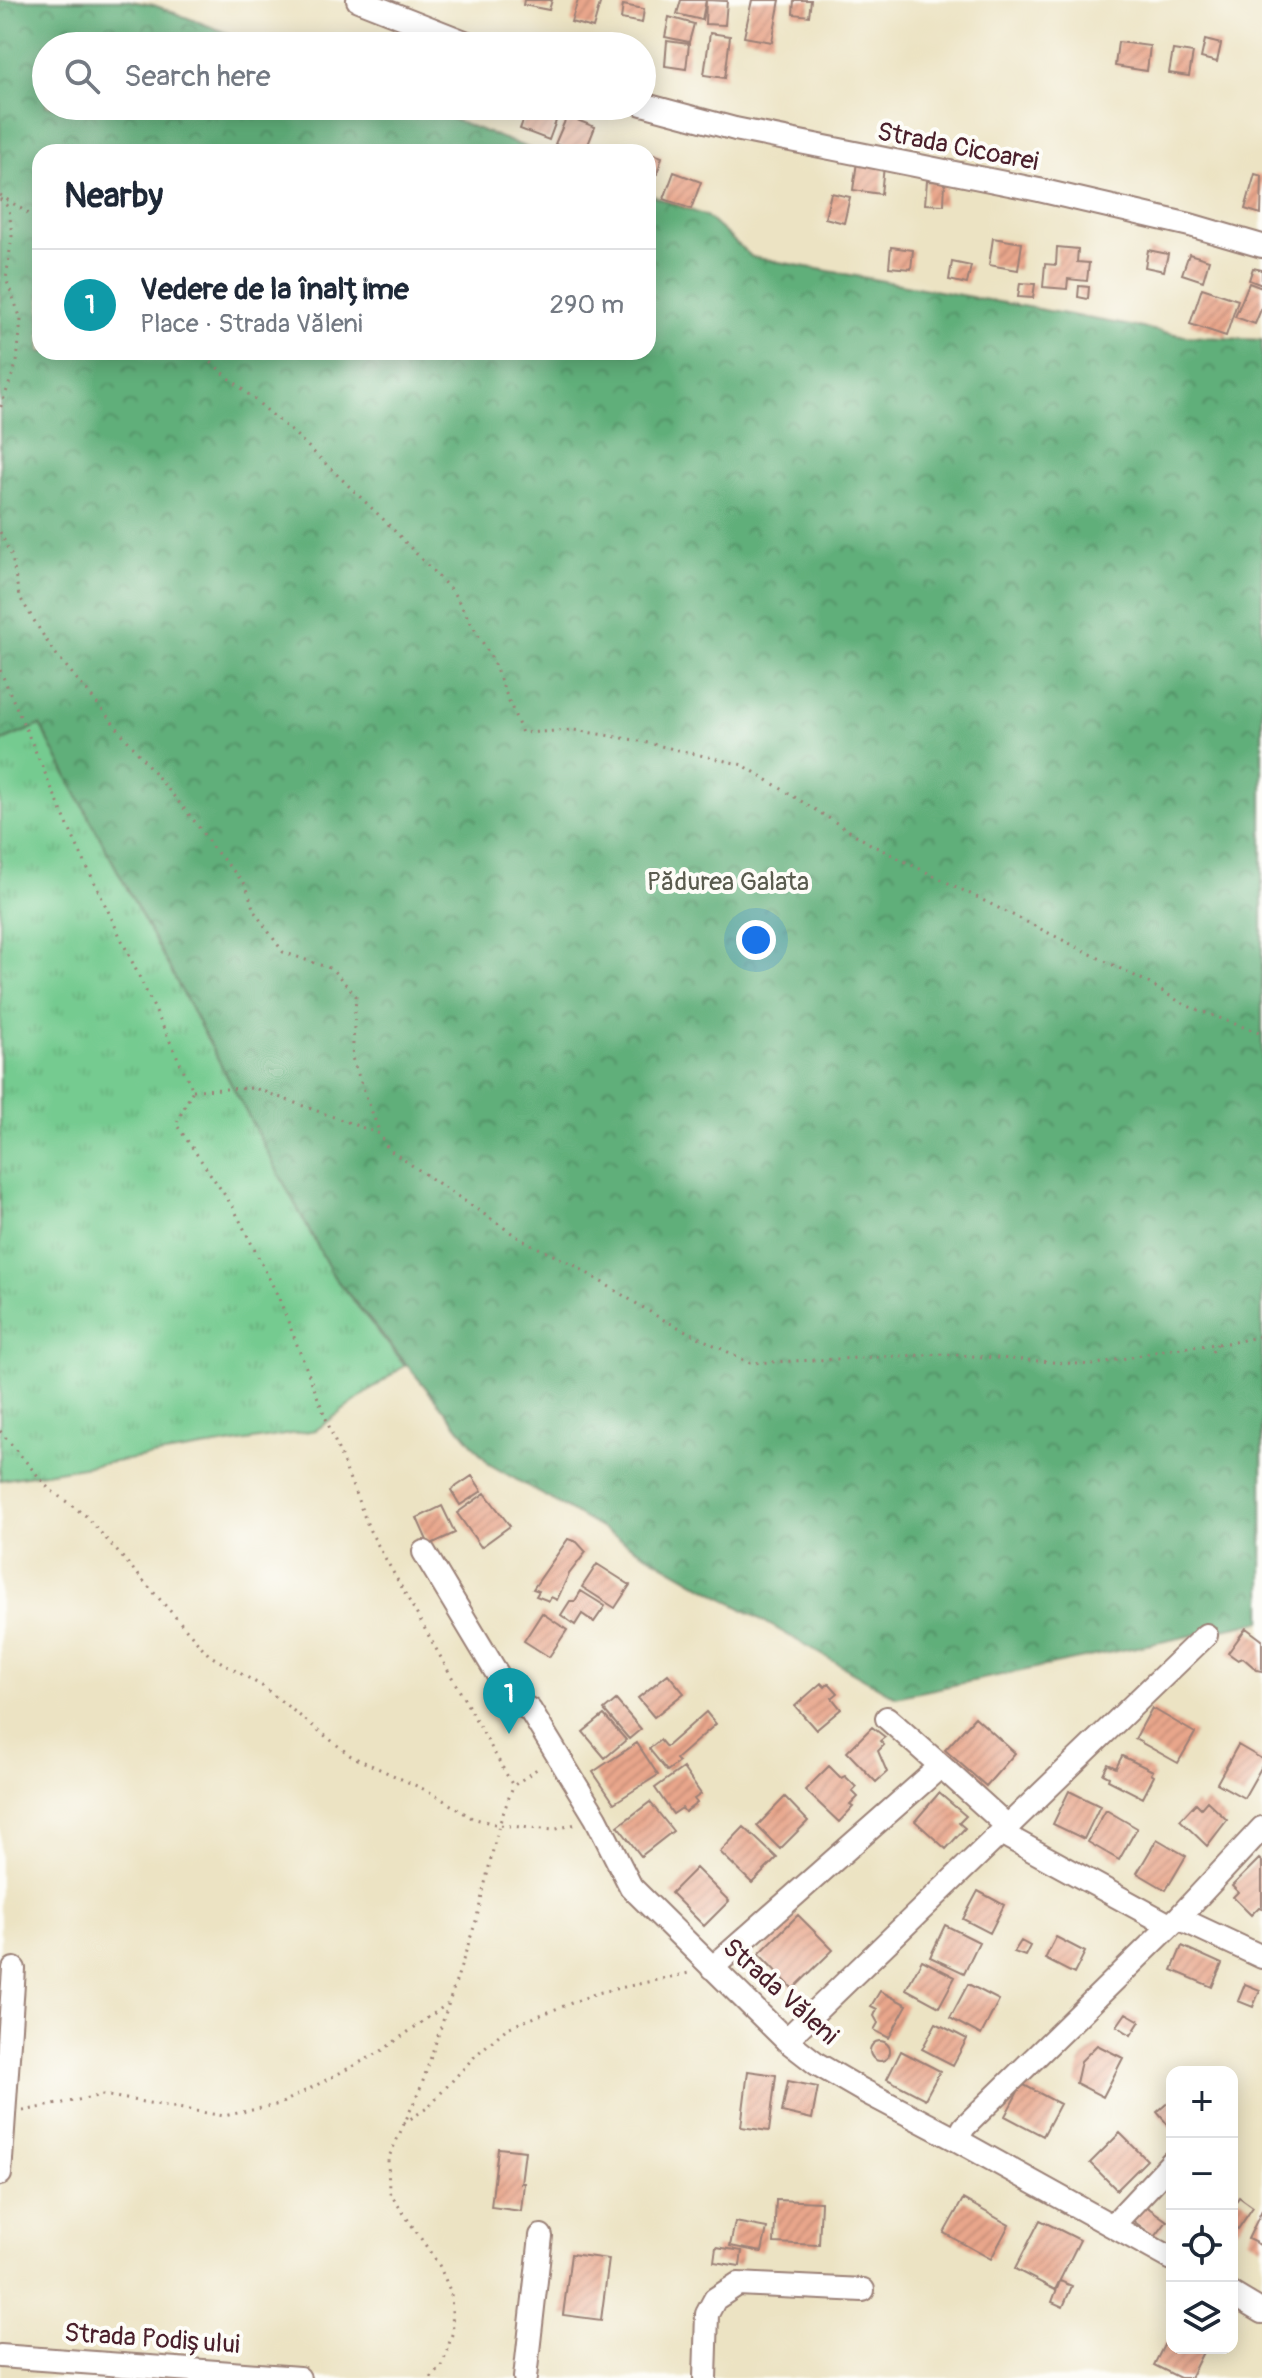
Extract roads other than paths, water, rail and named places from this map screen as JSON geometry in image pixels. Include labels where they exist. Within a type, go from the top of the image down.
[{"type":"street","points":[[358,0],[439,32]]},
{"type":"street","name":"Strada Cicoarei","points":[[656,108],[735,129],[1039,190],[1190,225],[1262,246]]},
{"type":"street","name":"Strada Văleni","points":[[424,1552],[513,1700],[530,1710],[596,1818],[631,1887],[786,2040],[828,2071],[1166,2256]]},
{"type":"street","points":[[786,2040],[1206,1635]]},
{"type":"street","points":[[887,1718],[1005,1824],[1010,1838],[1162,1921],[1185,1921],[1262,1957]]},
{"type":"street","points":[[712,1968],[941,1766]]},
{"type":"street","points":[[957,2140],[964,2127],[1174,1921],[1262,1828]]},
{"type":"street","points":[[0,2174],[14,1969]]},
{"type":"street","points":[[1113,2225],[1166,2168]]},
{"type":"street","points":[[525,2378],[541,2236]]},
{"type":"street","points":[[705,2378],[707,2314],[715,2299],[738,2284],[863,2290]]},
{"type":"street","points":[[1238,2298],[1262,2312]]},
{"type":"street","name":"Strada Podișului","points":[[0,2356],[285,2377]]},
{"type":"place","name":"Vedere de la înalțime","points":[[509,1734]]},
{"type":"park label","name":"Pădurea Galata","points":[[728,881]]}]
